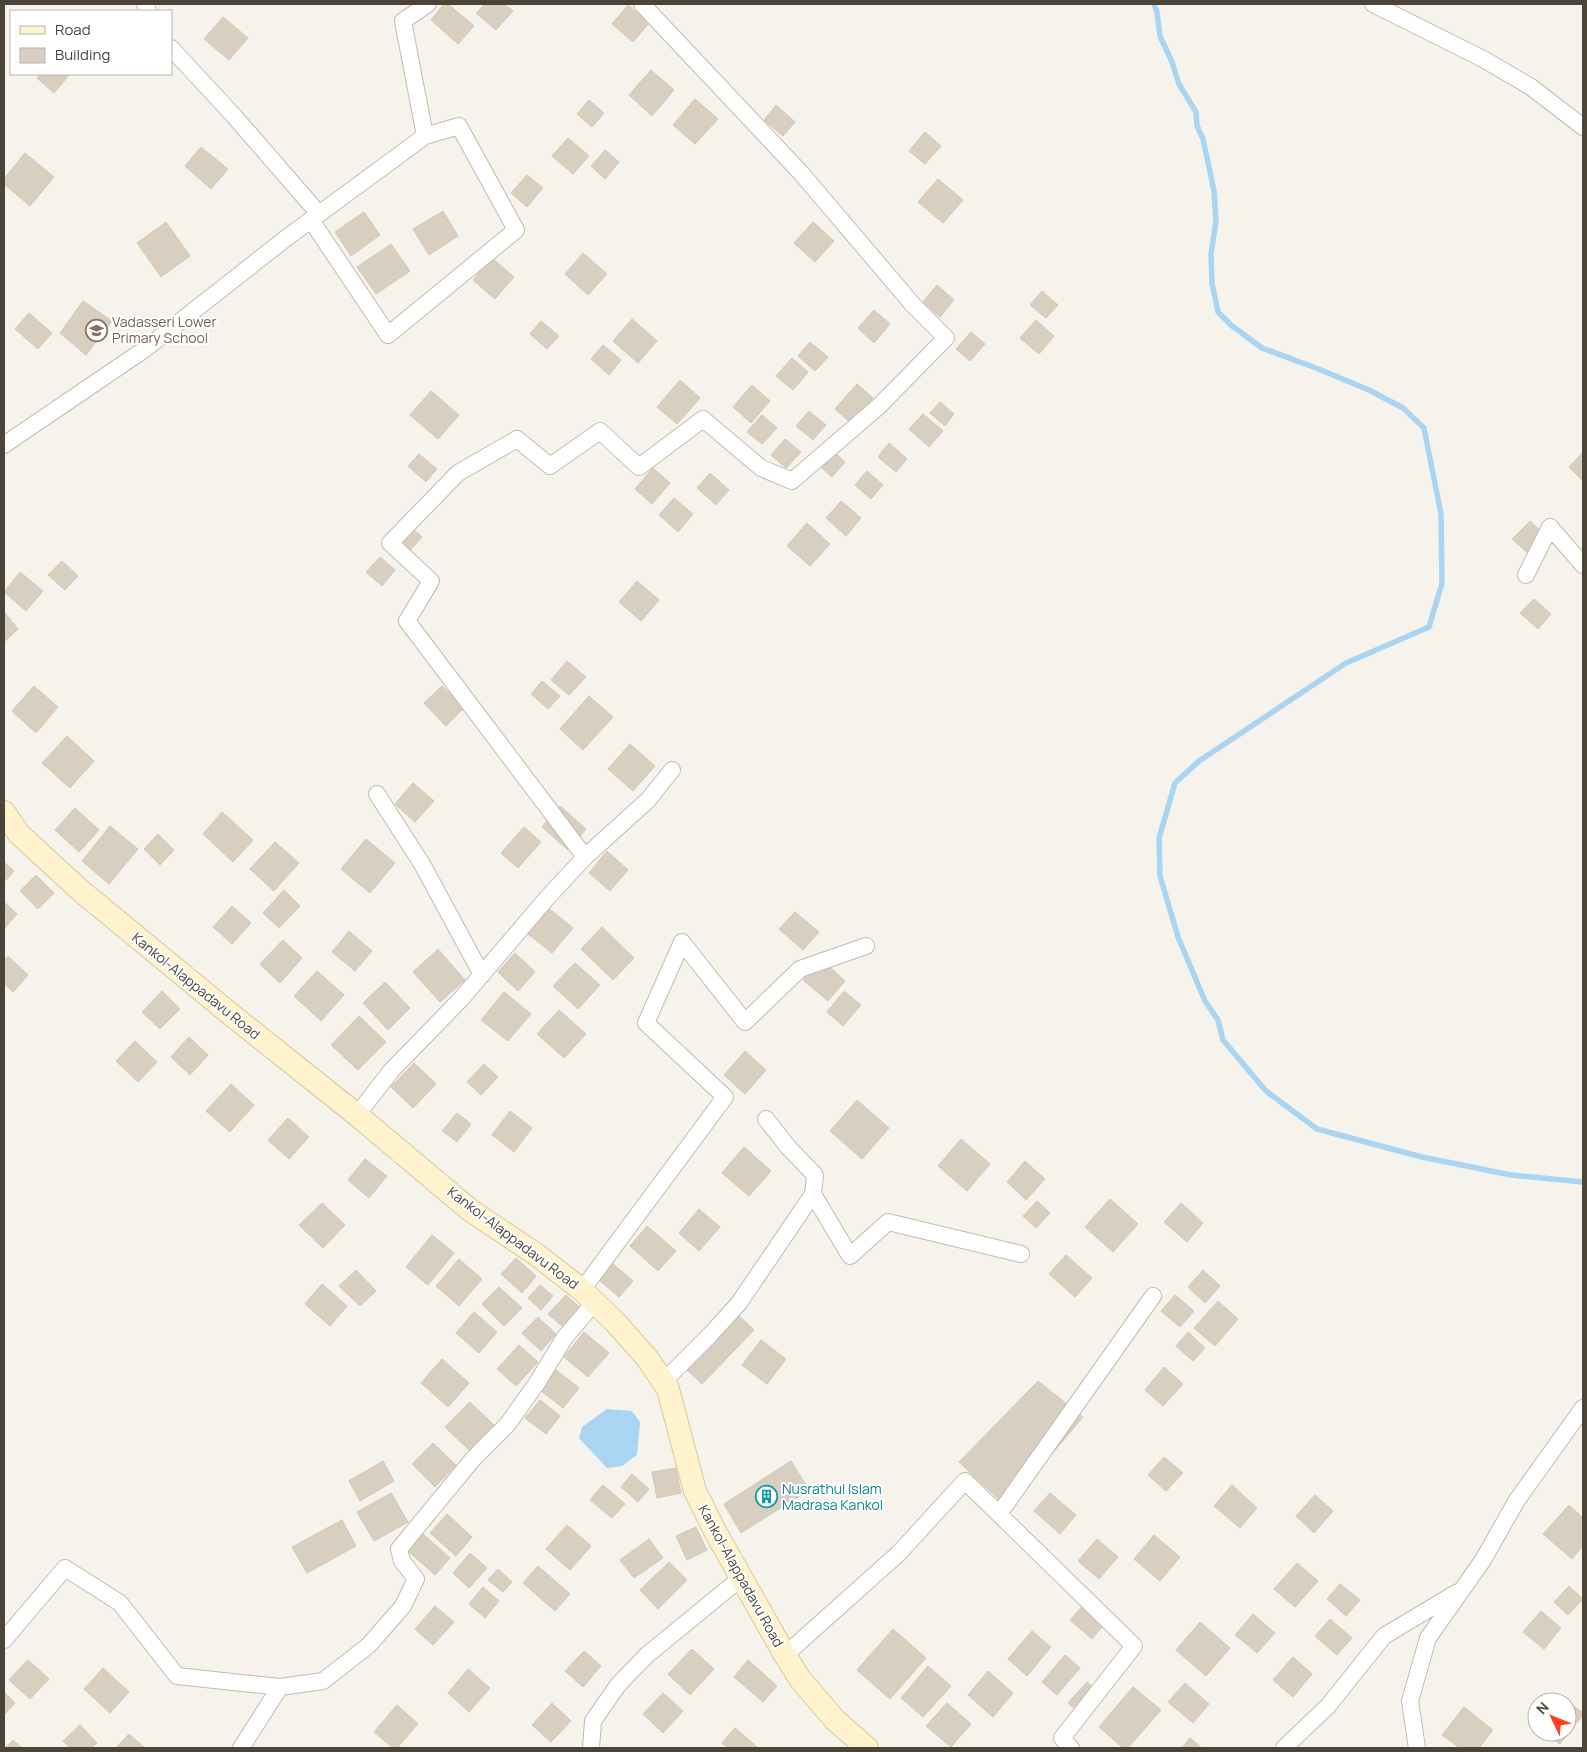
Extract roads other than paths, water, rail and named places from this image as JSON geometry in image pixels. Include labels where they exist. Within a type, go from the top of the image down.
[{"type":"main road","name":"Kankol-Alappadavu Road","points":[[4,814],[19,834],[81,891],[357,1115],[470,1210],[537,1255],[588,1296],[615,1322],[647,1358],[668,1389],[695,1490],[716,1534],[785,1655],[800,1679],[835,1720],[867,1748]]},
{"type":"street","points":[[425,136],[403,21],[428,4]]},
{"type":"street","points":[[585,857],[407,621],[431,581],[390,543],[458,473],[517,439],[550,466],[600,431],[639,467],[703,419],[761,468],[792,482],[878,407],[946,338],[914,306],[801,173],[642,4]]},
{"type":"street","points":[[1373,4],[1485,60],[1531,87],[1583,127]]},
{"type":"street","points":[[4,445],[146,349],[315,217],[425,136],[459,126],[516,230],[388,335],[315,217],[234,116],[172,49]]},
{"type":"street","points":[[1526,575],[1550,527],[1583,565]]},
{"type":"street","points":[[357,1115],[391,1071],[461,999],[546,898],[585,857],[648,800],[672,770]]},
{"type":"street","points":[[377,794],[422,864],[482,975]]},
{"type":"street","points":[[4,1640],[65,1568],[120,1603],[177,1676],[280,1687],[324,1681],[369,1645],[404,1606],[416,1579],[402,1561],[399,1549],[473,1459],[507,1425],[565,1337],[588,1296],[725,1097],[646,1023],[682,942],[745,1022],[800,968],[866,946]]},
{"type":"street","points":[[663,1382],[739,1303],[813,1194],[815,1175],[788,1147],[766,1119]]},
{"type":"street","points":[[813,1194],[850,1256],[888,1222],[1021,1254]]},
{"type":"street","points":[[999,1514],[1153,1296]]},
{"type":"street","points":[[1417,1748],[1410,1701],[1428,1638],[1483,1560],[1517,1500],[1583,1408]]},
{"type":"street","points":[[785,1655],[898,1554],[965,1481],[1134,1646],[1062,1738],[1071,1748]]},
{"type":"street","points":[[591,1748],[593,1720],[618,1685],[647,1655],[741,1578]]},
{"type":"street","points":[[1284,1748],[1328,1706],[1384,1636],[1462,1589]]},
{"type":"street","points":[[241,1748],[280,1687]]},
{"type":"water","points":[[607,1409],[632,1411],[640,1422],[637,1455],[622,1466],[607,1468],[579,1438],[582,1427]]},
{"type":"waterway","points":[[1154,4],[1160,36],[1172,62],[1179,84],[1196,112],[1197,126],[1203,139],[1214,191],[1216,221],[1211,254],[1212,283],[1218,312],[1231,325],[1262,348],[1369,390],[1403,408],[1424,428],[1441,514],[1442,583],[1429,627],[1346,663],[1199,761],[1175,783],[1159,838],[1160,876],[1178,937],[1205,1001],[1218,1020],[1223,1040],[1266,1091],[1317,1129],[1422,1157],[1511,1175],[1583,1182]]},
{"type":"place","name":"Vadasseri Lower Primary School","points":[[96,330]]},
{"type":"place","name":"Nusrathul Islam Madrasa Kankol","points":[[766,1497]]}]
